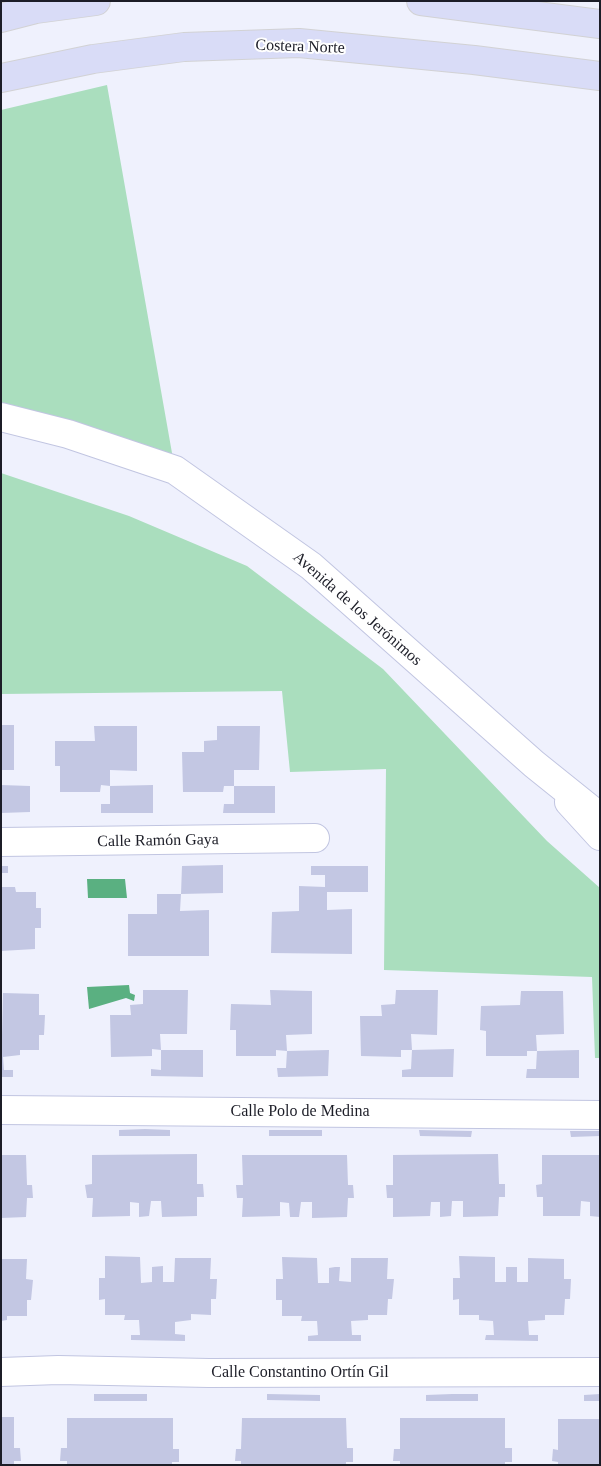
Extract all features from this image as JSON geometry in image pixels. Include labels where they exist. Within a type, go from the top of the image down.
[{"type":"main road","points":[[1,18],[36,9],[96,1]]},
{"type":"main road","points":[[421,1],[600,24]]},
{"type":"main road","name":"Costera Norte","points":[[1,78],[93,59],[184,47],[299,43],[474,60],[600,76]]},
{"type":"street","name":"Avenida de los Jerónimos","points":[[1,417],[68,434],[174,470],[311,566],[534,764],[600,817]]},
{"type":"street","points":[[534,764],[600,836]]},
{"type":"street","name":"Calle Ramón Gaya","points":[[1,842],[315,838]]},
{"type":"street","name":"Calle Polo de Medina","points":[[1,1110],[600,1115]]},
{"type":"street","name":"Calle Constantino Ortín Gil","points":[[1,1372],[58,1370],[209,1373],[600,1372]]},
{"type":"shaded area","points":[[107,85],[175,470],[1,419],[1,110]]},
{"type":"shaded area","points":[[1,473],[129,516],[247,566],[383,669],[547,841],[600,888],[600,1058],[595,1058],[592,977],[384,970],[386,769],[290,772],[282,691],[1,694]]},
{"type":"shaded area","points":[[87,879],[125,879],[127,898],[88,898]]},
{"type":"shaded area","points":[[129,985],[130,993],[135,995],[134,1001],[126,998],[89,1009],[87,987]]},
{"type":"building","points":[[1,725],[14,725],[14,770],[1,770]]},
{"type":"building","points":[[94,726],[137,726],[137,771],[110,770],[110,786],[101,785],[100,792],[60,792],[60,766],[55,766],[55,741],[95,741]]},
{"type":"building","points":[[217,726],[260,726],[259,770],[234,770],[234,786],[224,786],[223,792],[183,792],[182,752],[204,752],[204,741],[217,740]]},
{"type":"building","points":[[1,785],[30,786],[30,812],[1,813]]},
{"type":"building","points":[[153,785],[153,813],[101,813],[101,804],[110,804],[110,786]]},
{"type":"building","points":[[234,786],[275,786],[275,813],[223,813],[224,804],[234,804]]},
{"type":"building","points":[[223,865],[223,893],[181,894],[182,866]]},
{"type":"building","points":[[1,866],[8,866],[8,873],[1,873]]},
{"type":"building","points":[[311,866],[368,866],[368,892],[327,892],[327,910],[352,909],[352,954],[271,953],[272,912],[299,911],[299,886],[325,887],[325,875],[311,875]]},
{"type":"building","points":[[1,887],[15,887],[16,892],[36,892],[36,908],[41,908],[41,928],[35,928],[35,949],[1,951]]},
{"type":"building","points":[[157,894],[181,894],[180,911],[209,910],[209,956],[128,956],[128,914],[157,914]]},
{"type":"building","points":[[143,990],[188,990],[187,1034],[160,1034],[161,1050],[152,1049],[152,1056],[111,1057],[110,1015],[131,1015],[130,1005],[143,1004]]},
{"type":"building","points":[[270,990],[312,991],[312,1034],[286,1035],[287,1051],[276,1050],[276,1056],[236,1056],[236,1030],[230,1030],[231,1004],[271,1005]]},
{"type":"building","points":[[396,990],[438,990],[437,1035],[411,1034],[412,1050],[401,1050],[401,1057],[361,1056],[360,1016],[382,1016],[381,1005],[395,1004]]},
{"type":"building","points":[[521,991],[563,991],[564,1034],[536,1035],[537,1051],[527,1051],[527,1056],[486,1056],[486,1031],[480,1030],[481,1006],[520,1005]]},
{"type":"building","points":[[3,993],[39,994],[39,1015],[45,1015],[44,1035],[39,1035],[39,1050],[20,1050],[20,1055],[3,1057],[4,1070],[13,1070],[13,1077],[1,1077]]},
{"type":"building","points":[[454,1049],[453,1077],[402,1077],[402,1070],[411,1069],[412,1050]]},
{"type":"building","points":[[161,1050],[203,1050],[203,1077],[151,1076],[151,1069],[161,1070]]},
{"type":"building","points":[[329,1050],[328,1076],[278,1077],[277,1068],[286,1068],[287,1051]]},
{"type":"building","points":[[579,1050],[579,1078],[526,1078],[527,1069],[536,1069],[537,1051]]},
{"type":"building","points":[[119,1130],[170,1130],[170,1136],[119,1136]]},
{"type":"building","points":[[269,1130],[322,1130],[322,1136],[269,1136]]},
{"type":"building","points":[[419,1130],[472,1131],[471,1137],[420,1136]]},
{"type":"building","points":[[570,1131],[600,1131],[600,1136],[571,1137]]},
{"type":"building","points":[[197,1154],[197,1184],[203,1184],[204,1197],[197,1197],[197,1216],[162,1217],[161,1201],[151,1201],[149,1216],[139,1217],[139,1203],[130,1202],[130,1216],[92,1217],[93,1198],[87,1198],[85,1185],[92,1184],[92,1155]]},
{"type":"building","points":[[498,1154],[499,1184],[505,1184],[505,1197],[499,1197],[498,1216],[463,1217],[463,1201],[452,1201],[451,1216],[440,1217],[440,1202],[431,1202],[430,1216],[393,1217],[393,1198],[387,1198],[386,1185],[393,1185],[393,1155]]},
{"type":"building","points":[[1,1155],[26,1155],[27,1185],[32,1185],[33,1198],[27,1198],[26,1217],[1,1218]]},
{"type":"building","points":[[242,1155],[347,1155],[348,1185],[353,1185],[354,1198],[348,1198],[347,1217],[312,1218],[312,1202],[301,1202],[299,1217],[290,1217],[289,1203],[280,1202],[280,1216],[242,1217],[243,1198],[237,1198],[236,1185],[243,1185]]},
{"type":"building","points":[[542,1155],[600,1155],[600,1217],[590,1216],[590,1202],[581,1201],[580,1216],[543,1216],[543,1197],[537,1197],[536,1185],[542,1184]]},
{"type":"building","points":[[105,1256],[140,1257],[141,1283],[152,1282],[152,1267],[163,1266],[163,1282],[174,1282],[175,1258],[211,1258],[210,1279],[217,1279],[216,1299],[211,1299],[211,1315],[191,1314],[191,1320],[175,1322],[175,1334],[185,1335],[185,1341],[131,1340],[131,1335],[140,1335],[139,1320],[124,1320],[125,1315],[105,1315],[105,1299],[99,1300],[99,1278],[105,1278]]},
{"type":"building","points":[[459,1256],[495,1257],[495,1282],[506,1282],[506,1267],[517,1267],[517,1282],[528,1282],[528,1258],[564,1259],[564,1279],[571,1279],[570,1299],[565,1299],[564,1315],[545,1315],[545,1320],[528,1321],[529,1335],[538,1335],[538,1341],[485,1340],[486,1335],[494,1335],[493,1321],[479,1320],[479,1315],[459,1315],[459,1299],[453,1300],[453,1278],[460,1278]]},
{"type":"building","points":[[282,1257],[317,1258],[318,1283],[329,1283],[329,1268],[335,1267],[340,1267],[339,1281],[351,1282],[351,1258],[388,1258],[387,1279],[394,1279],[392,1299],[388,1299],[387,1315],[368,1315],[368,1320],[351,1321],[352,1335],[361,1335],[361,1341],[308,1341],[308,1336],[318,1335],[317,1321],[301,1321],[302,1316],[282,1316],[282,1300],[276,1300],[276,1279],[283,1279]]},
{"type":"building","points":[[1,1259],[27,1259],[26,1279],[33,1280],[31,1300],[27,1300],[27,1316],[7,1316],[7,1320],[1,1321]]},
{"type":"building","points":[[94,1394],[147,1394],[147,1401],[94,1401]]},
{"type":"building","points":[[267,1394],[320,1395],[320,1401],[267,1400]]},
{"type":"building","points":[[478,1394],[478,1401],[426,1401],[426,1395]]},
{"type":"building","points":[[600,1394],[600,1401],[584,1401],[584,1395]]},
{"type":"building","points":[[1,1417],[14,1417],[14,1448],[20,1448],[21,1461],[14,1461],[14,1465],[1,1465]]},
{"type":"building","points":[[67,1418],[173,1418],[173,1449],[179,1449],[179,1462],[172,1462],[172,1465],[67,1465],[67,1461],[60,1461],[61,1448],[67,1448]]},
{"type":"building","points":[[242,1418],[346,1418],[347,1448],[353,1448],[353,1462],[346,1462],[346,1465],[241,1465],[241,1461],[235,1461],[236,1449],[241,1449]]},
{"type":"building","points":[[400,1418],[505,1418],[505,1448],[512,1448],[512,1462],[505,1462],[505,1465],[400,1465],[400,1461],[393,1461],[394,1449],[400,1449]]},
{"type":"building","points":[[558,1419],[600,1419],[600,1465],[558,1465],[558,1462],[552,1461],[553,1449],[558,1450]]}]
